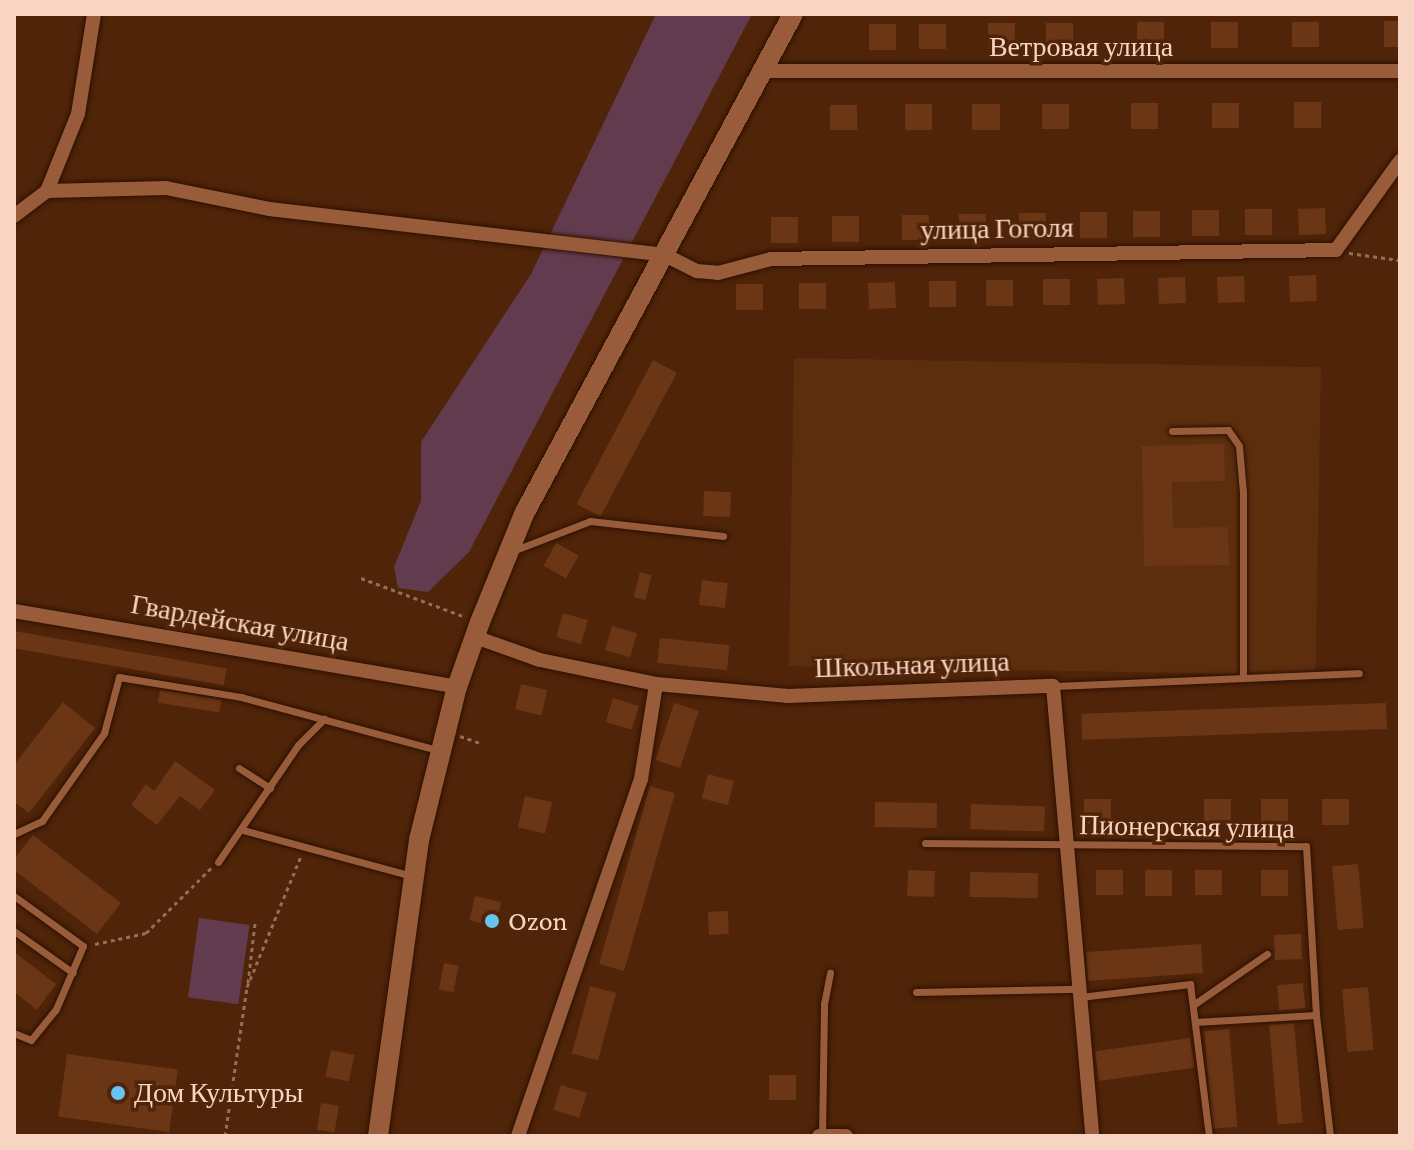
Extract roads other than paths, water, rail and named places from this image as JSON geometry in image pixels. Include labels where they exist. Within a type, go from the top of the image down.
[{"type":"main road","points":[[378,1136],[414,876],[443,741],[457,687],[478,629],[506,554],[793,14]]},
{"type":"street","points":[[14,216],[47,191],[78,114],[94,14]]},
{"type":"street","name":"Ветровая улица","points":[[763,71],[1400,71]]},
{"type":"street","name":"улица Гоголя","points":[[47,191],[166,188],[269,209],[665,255],[697,271],[718,273],[771,259],[1336,250],[1400,161]]},
{"type":"street","name":"Гвардейская улица","points":[[14,611],[457,687]]},
{"type":"street","name":"Школьная улица","points":[[478,629],[540,660],[656,684],[788,696],[1053,686]]},
{"type":"street","points":[[518,1136],[641,779],[656,684]]},
{"type":"street","points":[[1053,686],[1092,1136]]},
{"type":"street","points":[[820,1136],[846,1136]]},
{"type":"lane","points":[[1172,431],[1228,430],[1239,446],[1243,678]]},
{"type":"lane","points":[[506,554],[590,521],[723,536]]},
{"type":"lane","name":"Школьная улица","points":[[1053,686],[1359,673]]},
{"type":"lane","points":[[14,834],[42,821],[104,733],[119,677],[241,697],[324,719],[443,741]]},
{"type":"lane","points":[[218,862],[324,719]]},
{"type":"lane","points":[[239,768],[270,788]]},
{"type":"lane","points":[[243,830],[414,876]]},
{"type":"lane","name":"Пионерская улица","points":[[925,843],[1306,846],[1316,1015],[1330,1136]]},
{"type":"lane","points":[[14,896],[83,946],[56,1009],[31,1040],[14,1033]]},
{"type":"lane","points":[[14,931],[73,973]]},
{"type":"lane","points":[[1193,1005],[1267,954]]},
{"type":"lane","points":[[820,1136],[824,1004],[830,973]]},
{"type":"lane","points":[[916,992],[1080,993],[1190,984],[1209,1136]]},
{"type":"lane","points":[[1195,1022],[1316,1015]]},
{"type":"place","name":"Ozon","points":[[492,921]]},
{"type":"place","name":"Дом Культуры","points":[[118,1093]]}]
